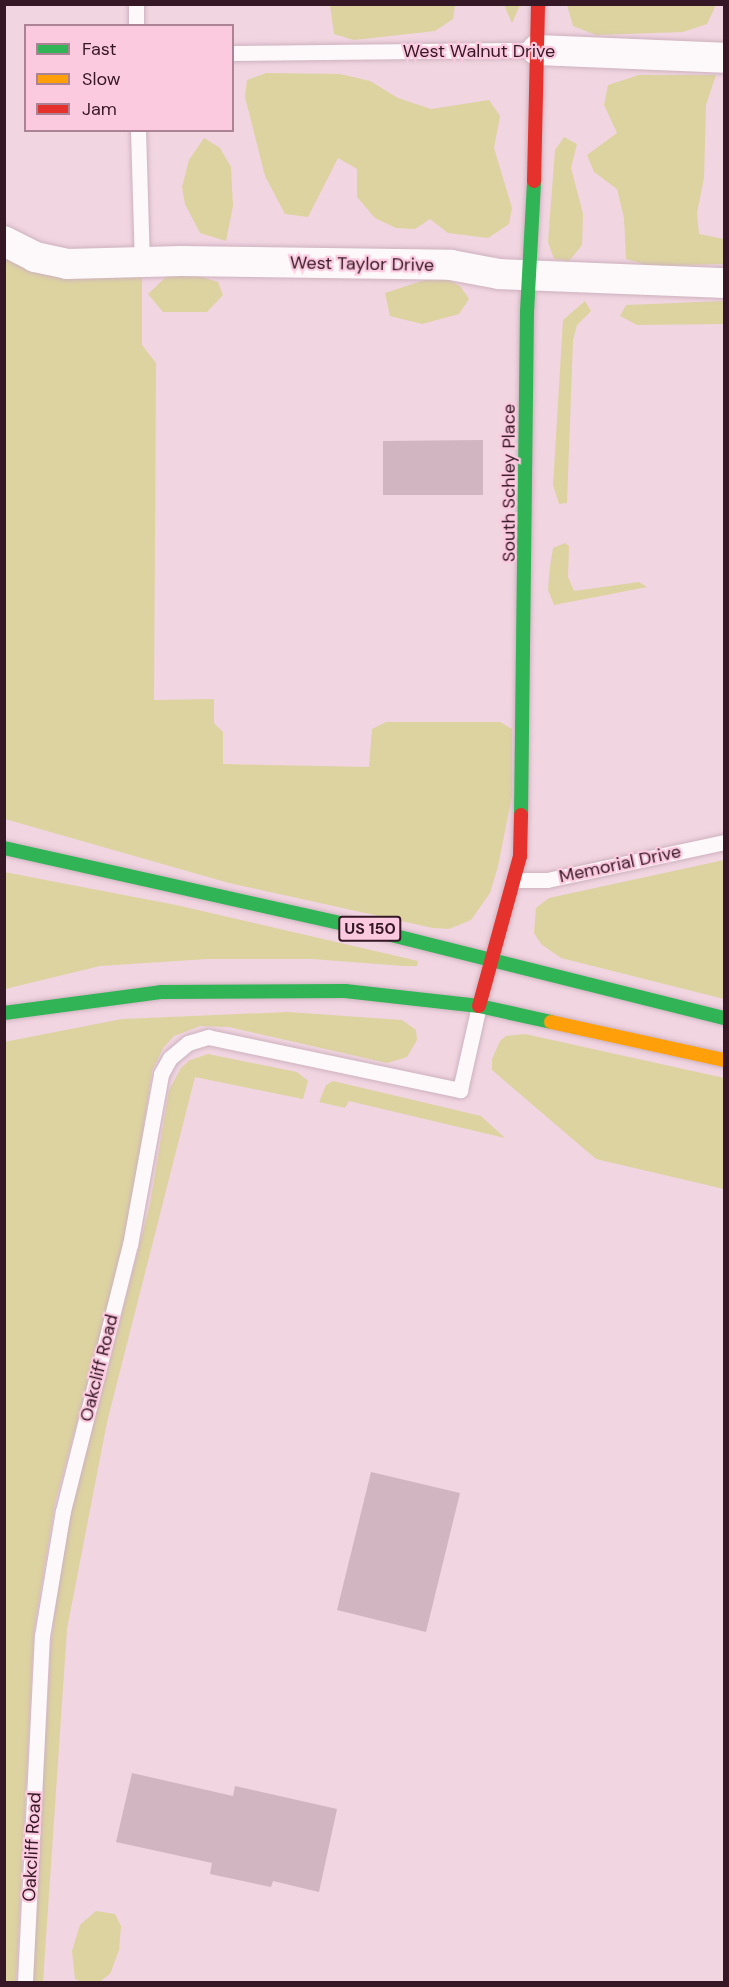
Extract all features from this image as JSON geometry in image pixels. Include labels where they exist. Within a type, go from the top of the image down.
[{"type":"main road","name":"South Schley Place","points":[[479,1006],[516,880],[524,801],[527,312],[531,275],[538,4]]},
{"type":"main road","name":"US 150","points":[[9,849],[493,959],[724,1018]]},
{"type":"main road","points":[[4,1013],[110,997],[213,988],[345,991],[479,1006],[724,1060]]},
{"type":"street","name":"West Walnut Drive","points":[[537,50],[724,58]]},
{"type":"street","name":"West Taylor Drive","points":[[4,241],[35,257],[67,264],[142,262],[451,265],[531,275],[724,283]]},
{"type":"lane","points":[[136,4],[136,24]]},
{"type":"lane","name":"West Walnut Drive","points":[[234,53],[537,50]]},
{"type":"lane","points":[[138,132],[142,262]]},
{"type":"lane","name":"Memorial Drive","points":[[516,880],[546,880],[724,842]]},
{"type":"lane","name":"Oakcliff Road","points":[[25,1983],[42,1636],[63,1511],[130,1245],[161,1074],[171,1058],[188,1043],[208,1037],[460,1090],[479,1006]]},
{"type":"shaded area","points":[[455,4],[453,19],[435,31],[354,40],[334,34],[330,5]]},
{"type":"shaded area","points":[[567,4],[716,5],[707,24],[683,32],[596,35],[573,26]]},
{"type":"shaded area","points":[[504,5],[520,5],[512,23]]},
{"type":"shaded area","points":[[266,73],[340,74],[370,81],[398,98],[431,109],[489,100],[500,116],[494,148],[512,208],[509,224],[488,238],[448,233],[430,219],[415,229],[396,228],[375,218],[357,197],[357,169],[338,158],[308,217],[285,214],[265,176],[245,97],[247,80]]},
{"type":"shaded area","points":[[639,75],[716,75],[706,105],[704,178],[697,213],[699,234],[724,239],[724,264],[650,266],[626,259],[624,218],[617,189],[594,172],[587,155],[617,133],[604,105],[608,85]]},
{"type":"shaded area","points":[[564,137],[577,144],[571,168],[583,214],[582,245],[569,261],[554,259],[548,242],[555,150]]},
{"type":"shaded area","points":[[204,138],[220,148],[231,167],[233,206],[226,241],[200,233],[185,204],[182,187],[189,160]]},
{"type":"shaded area","points":[[5,254],[142,273],[142,345],[156,363],[154,700],[214,699],[214,723],[223,732],[223,764],[369,767],[372,729],[386,722],[500,722],[512,729],[512,796],[498,866],[490,893],[471,920],[449,929],[433,928],[229,883],[5,819]]},
{"type":"shaded area","points":[[189,273],[218,282],[223,295],[207,312],[163,312],[148,294],[166,277]]},
{"type":"shaded area","points":[[431,278],[448,280],[460,286],[469,299],[459,314],[422,324],[390,316],[385,293]]},
{"type":"shaded area","points":[[585,301],[591,311],[577,325],[573,340],[567,503],[559,504],[553,485],[563,320]]},
{"type":"shaded area","points":[[724,301],[724,324],[637,325],[620,316],[626,305]]},
{"type":"shaded area","points":[[565,543],[569,546],[568,577],[574,591],[639,582],[647,587],[554,605],[548,590],[553,548]]},
{"type":"shaded area","points":[[724,860],[724,999],[561,958],[541,944],[534,933],[536,908],[549,898]]},
{"type":"shaded area","points":[[4,872],[176,905],[418,961],[417,966],[312,959],[207,959],[100,966],[5,989]]},
{"type":"shaded area","points":[[288,1012],[402,1020],[416,1030],[417,1040],[407,1057],[387,1063],[229,1027],[200,1026],[174,1036],[163,1048],[152,1071],[127,1238],[55,1503],[34,1630],[16,1982],[4,1982],[4,1042],[122,1019]]},
{"type":"shaded area","points":[[525,1034],[724,1078],[724,1189],[596,1159],[492,1070],[492,1059],[500,1041],[506,1036]]},
{"type":"shaded area","points":[[208,1054],[297,1072],[308,1081],[303,1099],[195,1077],[107,1422],[67,1629],[43,1982],[32,1982],[51,1642],[65,1536],[150,1204],[169,1090],[181,1068],[190,1060]]},
{"type":"shaded area","points":[[333,1081],[481,1116],[505,1138],[349,1101],[345,1108],[319,1102],[326,1085]]},
{"type":"shaded area","points":[[96,1911],[115,1914],[121,1926],[119,1950],[110,1974],[99,1982],[83,1982],[75,1979],[72,1951],[80,1925]]},
{"type":"building","points":[[483,440],[483,495],[383,495],[383,441]]},
{"type":"building","points":[[371,1472],[460,1493],[426,1632],[337,1610]]},
{"type":"building","points":[[132,1773],[233,1796],[235,1786],[337,1809],[319,1892],[273,1881],[271,1887],[210,1874],[212,1863],[116,1842]]},
{"type":"traffic: fast","points":[[521,815],[527,312],[534,181]]},
{"type":"traffic: fast","points":[[4,848],[367,929],[724,1018]]},
{"type":"traffic: fast","points":[[4,1013],[161,992],[345,991],[479,1006],[551,1022]]},
{"type":"traffic: slow","points":[[551,1022],[724,1060]]},
{"type":"traffic: jam","points":[[534,181],[538,4]]},
{"type":"traffic: jam","points":[[479,1006],[520,856],[521,815]]}]
